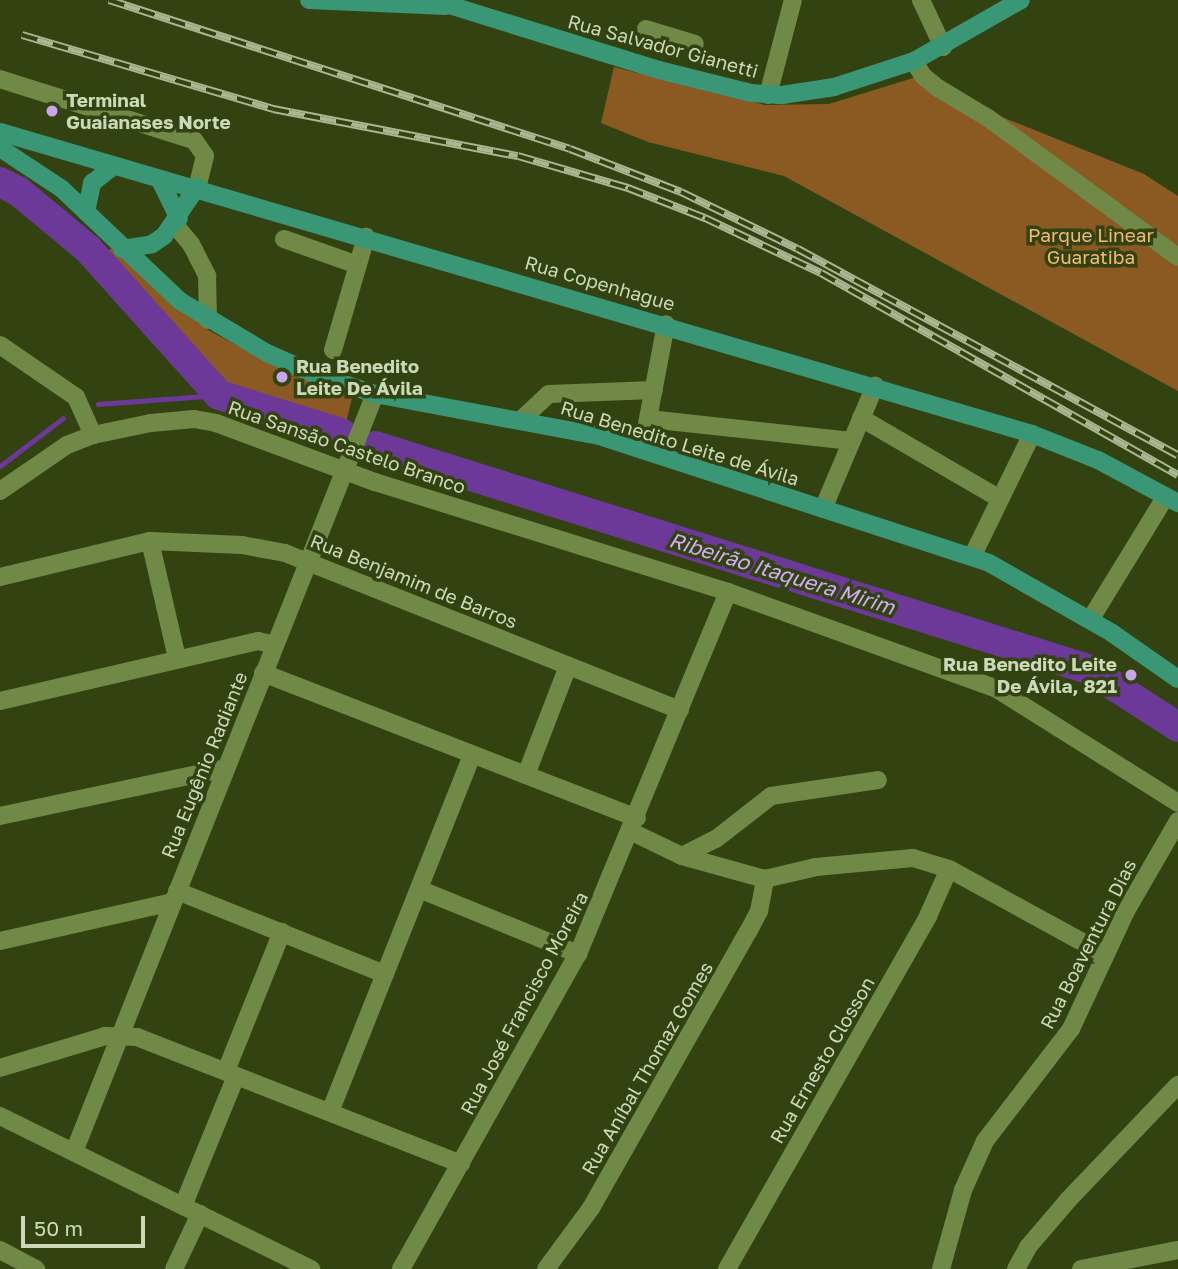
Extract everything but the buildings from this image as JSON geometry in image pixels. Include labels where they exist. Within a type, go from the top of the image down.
[{"type":"main road","name":"Rua Salvador Gianetti","points":[[309,0],[439,3],[660,70],[768,95],[834,87],[914,61],[943,47],[1021,0]]},
{"type":"main road","name":"Rua Copenhague","points":[[0,132],[666,324],[1032,434],[1098,460],[1172,499]]},
{"type":"main road","name":"Rua Benedito Leite de Ávila","points":[[0,148],[41,172],[180,301],[208,320],[314,374],[375,394],[523,418],[642,450],[972,557],[1090,620],[1178,679]]},
{"type":"main road","points":[[86,212],[92,183],[114,166]]},
{"type":"main road","points":[[160,180],[177,222]]},
{"type":"main road","points":[[122,249],[152,244],[177,222],[197,187]]},
{"type":"street","points":[[768,95],[793,0]]},
{"type":"street","points":[[921,0],[943,47]]},
{"type":"street","points":[[646,29],[695,44]]},
{"type":"street","points":[[914,61],[923,76],[938,88],[988,118],[1178,257]]},
{"type":"street","points":[[0,79],[194,140],[205,156],[197,187]]},
{"type":"street","points":[[177,222],[207,276],[208,320]]},
{"type":"street","points":[[333,350],[366,237]]},
{"type":"street","points":[[284,239],[358,265]]},
{"type":"street","points":[[642,450],[666,324]]},
{"type":"street","points":[[0,345],[76,398],[90,428]]},
{"type":"street","points":[[824,509],[875,386]]},
{"type":"street","points":[[523,418],[548,394],[654,390]]},
{"type":"street","name":"Rua Eugênio Radiante","points":[[74,1152],[375,394]]},
{"type":"street","points":[[861,418],[1000,499]]},
{"type":"street","name":"Rua Sansão Castelo Branco","points":[[0,491],[90,428],[194,419],[236,429],[728,592],[995,688],[1178,803]]},
{"type":"street","points":[[649,419],[852,441]]},
{"type":"street","points":[[972,557],[1032,434]]},
{"type":"street","points":[[1090,620],[1172,499]]},
{"type":"street","points":[[150,541],[177,658]]},
{"type":"street","name":"Rua Benjamim de Barros","points":[[0,577],[150,541],[242,545],[310,560],[680,710]]},
{"type":"street","name":"Rua José Francisco Moreira","points":[[401,1269],[578,954],[634,825],[728,592]]},
{"type":"street","points":[[0,701],[258,641],[275,645]]},
{"type":"street","points":[[526,775],[568,666]]},
{"type":"street","points":[[263,673],[526,775],[634,825],[682,856],[765,879],[816,867],[893,857],[949,869],[1104,954]]},
{"type":"street","points":[[330,1112],[472,755]]},
{"type":"street","points":[[0,816],[226,768]]},
{"type":"street","points":[[682,856],[716,839],[771,796],[878,780]]},
{"type":"street","name":"Rua Boaventura Dias","points":[[941,1269],[979,1153],[1071,1029],[1104,954],[1178,821]]},
{"type":"street","name":"Rua Ernesto Closson","points":[[727,1269],[928,916],[949,869]]},
{"type":"street","name":"Rua Aníbal Thomaz Gomes","points":[[546,1269],[591,1208],[742,943],[759,911],[765,879]]},
{"type":"street","points":[[419,889],[578,954]]},
{"type":"street","points":[[0,941],[175,897],[282,932],[385,974]]},
{"type":"street","points":[[183,1206],[282,932]]},
{"type":"street","points":[[0,1068],[120,1033],[231,1073],[461,1164]]},
{"type":"street","points":[[1016,1269],[1028,1247],[1069,1199],[1178,1085]]},
{"type":"street","points":[[0,1116],[306,1268]]},
{"type":"street","points":[[174,1269],[200,1214]]},
{"type":"street","points":[[0,1250],[34,1269]]},
{"type":"street","points":[[1081,1269],[1178,1250]]},
{"type":"green space","name":"Parque Linear Guaratiba","points":[[614,67],[765,105],[829,104],[926,74],[1002,117],[1144,174],[1178,196],[1178,391],[784,176],[648,142],[601,123]]},
{"type":"green space","points":[[112,248],[208,330],[277,367],[352,398],[344,431],[215,386],[106,252]]},
{"type":"waterway","name":"Ribeirão Itaquera Mirim","points":[[0,182],[18,191],[88,249],[219,395],[341,433]]},
{"type":"waterway","points":[[98,404],[219,395]]},
{"type":"waterway","points":[[0,466],[63,418]]},
{"type":"waterway","name":"Ribeirão Itaquera Mirim","points":[[375,446],[1088,669],[1178,727]]},
{"type":"railway","points":[[109,0],[570,149],[681,192],[798,249],[1178,455]]},
{"type":"railway","points":[[22,35],[273,109],[518,156],[628,188],[705,218],[821,273],[1178,475]]},
{"type":"place","name":"Terminal Guaianases Norte","points":[[52,111]]},
{"type":"place","name":"Rua Benedito Leite De Ávila","points":[[282,377]]},
{"type":"place","name":"Rua Benedito Leite De Ávila, 821","points":[[1131,675]]}]
